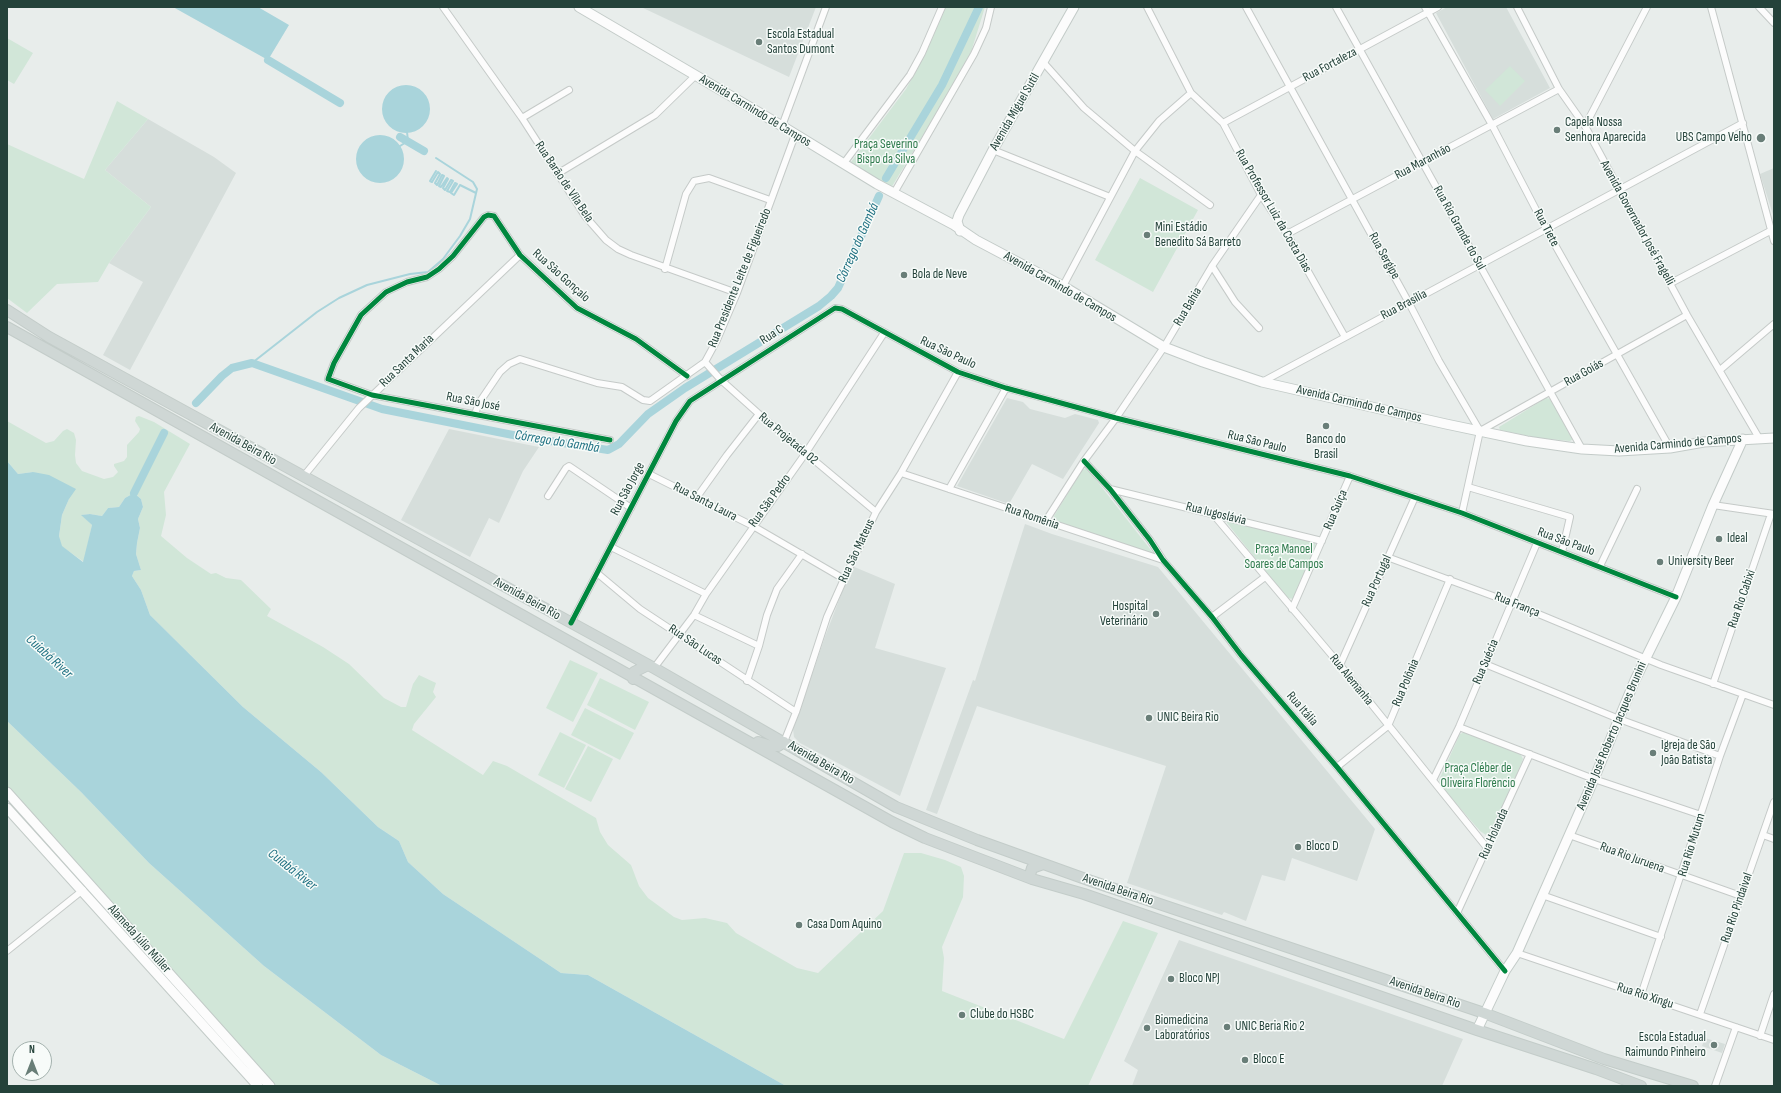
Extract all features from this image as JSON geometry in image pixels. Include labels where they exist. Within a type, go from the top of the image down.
[{"type":"main road","name":"Avenida Carmindo de Campos","points":[[579,7],[943,221],[965,236],[976,240],[1064,286],[1164,347],[1203,362],[1262,382],[1527,441],[1619,451],[1670,448],[1704,442],[1774,438]]},
{"type":"main road","name":"Avenida Miguel Sutil","points":[[957,218],[993,150],[1074,7]]},
{"type":"main road","points":[[943,221],[954,220],[957,218],[958,227]]},
{"type":"main road","name":"Avenida Carmindo de Campos","points":[[943,221],[958,227],[976,240]]},
{"type":"main road","name":"Avenida Carmindo de Campos","points":[[958,227],[965,236]]},
{"type":"main road","name":"Avenida Beira Rio","points":[[7,310],[49,337],[651,667],[896,807],[1043,864],[1484,1013],[1604,1058],[1693,1086]]},
{"type":"main road","name":"Avenida Beira Rio","points":[[7,328],[633,679],[734,733],[892,822],[925,838],[1032,879],[1084,894],[1477,1030],[1596,1069],[1641,1086]]},
{"type":"main road","name":"Avenida José Roberto Jacques Brunini","points":[[1477,1030],[1505,971],[1517,953],[1646,658],[1676,597],[1713,505],[1743,439]]},
{"type":"main road","points":[[633,679],[637,670],[651,667]]},
{"type":"main road","points":[[734,733],[771,746],[778,746],[784,742]]},
{"type":"main road","name":"Alameda Júlio Müller","points":[[7,792],[86,887],[258,1086]]},
{"type":"main road","name":"Alameda Júlio Müller","points":[[7,808],[10,818],[86,887],[270,1086]]},
{"type":"main road","points":[[10,818],[22,809]]},
{"type":"main road","points":[[1013,871],[1023,867],[1025,864],[1024,856]]},
{"type":"main road","points":[[1032,879],[1030,875],[1032,868],[1043,864]]},
{"type":"main road","points":[[1317,975],[1323,967],[1322,958]]},
{"type":"main road","points":[[1596,1069],[1596,1062],[1604,1058]]},
{"type":"street","name":"Rua Barão de Vila Bela","points":[[443,7],[522,118],[585,216],[606,240],[618,249],[665,269],[737,293]]},
{"type":"street","points":[[782,126],[826,7]]},
{"type":"street","points":[[844,163],[910,75],[922,53],[942,7]]},
{"type":"street","points":[[894,193],[974,54],[986,28],[991,7]]},
{"type":"street","name":"Rua Professor Luiz da Costa Dias","points":[[1147,7],[1191,93],[1223,123],[1261,195],[1287,234],[1345,337]]},
{"type":"street","name":"Rua Sergipe","points":[[1246,7],[1409,302],[1439,361],[1480,431]]},
{"type":"street","name":"Rua Rio Grande do Sul","points":[[1336,7],[1582,448]]},
{"type":"street","name":"Rua Fortaleza","points":[[1223,123],[1360,49],[1426,10],[1438,7]]},
{"type":"street","name":"Avenida Governador José Fragelli","points":[[1517,7],[1559,89],[1586,126],[1609,173],[1620,189],[1687,315],[1759,438]]},
{"type":"street","points":[[1586,126],[1647,7]]},
{"type":"street","points":[[1711,7],[1773,230],[1774,240]]},
{"type":"street","points":[[1759,7],[1774,23]]},
{"type":"street","name":"Rua Tiete","points":[[1426,10],[1492,125],[1546,229],[1670,448]]},
{"type":"street","points":[[1043,62],[1084,108],[1135,151],[1210,205]]},
{"type":"street","points":[[557,174],[655,115],[696,75]]},
{"type":"street","name":"Rua Maranhão","points":[[1287,234],[1559,89]]},
{"type":"street","points":[[522,118],[569,90]]},
{"type":"street","points":[[1064,286],[1135,151],[1159,121],[1191,93]]},
{"type":"street","name":"Rua Brasília","points":[[1262,382],[1743,123]]},
{"type":"street","name":"Rua Presidente Leite de Figueiredo","points":[[476,414],[479,403],[500,372],[509,364],[520,359],[597,383],[622,387],[647,401],[654,400],[706,363],[737,293],[795,135]]},
{"type":"street","points":[[993,150],[1110,197]]},
{"type":"street","points":[[665,269],[686,194],[694,181],[710,178],[770,200]]},
{"type":"street","name":"Rua Bahia","points":[[1116,418],[1164,347],[1212,266],[1261,195]]},
{"type":"street","name":"Rua São Gonçalo","points":[[334,381],[328,379],[334,363],[361,315],[386,292],[407,282],[427,277],[439,269],[453,256],[484,217],[488,215],[494,216],[520,255],[577,308],[636,339],[687,376]]},
{"type":"street","points":[[1671,283],[1773,230]]},
{"type":"street","name":"Rua Santa Maria","points":[[303,477],[359,408],[520,255]]},
{"type":"street","points":[[1212,266],[1235,302],[1259,328]]},
{"type":"street","name":"Rua São Paulo","points":[[835,308],[842,309],[958,372],[1006,388],[1116,418],[1350,476],[1462,513],[1676,597]]},
{"type":"street","name":"Rua C","points":[[719,378],[835,308]]},
{"type":"street","name":"Rua Goiás","points":[[1480,431],[1687,315]]},
{"type":"street","points":[[1720,370],[1774,324]]},
{"type":"street","name":"Rua São Pedro","points":[[651,667],[680,635],[694,615],[706,594],[805,454],[884,333]]},
{"type":"street","name":"Rua Projetada 02","points":[[706,363],[719,378],[759,414],[876,512]]},
{"type":"street","name":"Rua São Mateus","points":[[784,742],[796,712],[827,617],[844,579],[876,512],[901,473],[958,372]]},
{"type":"street","name":"Rua São Jorge","points":[[571,623],[676,421],[690,400],[719,378]]},
{"type":"street","name":"Rua São José","points":[[334,381],[372,395],[610,440]]},
{"type":"street","points":[[949,489],[1006,388]]},
{"type":"street","points":[[697,496],[759,414]]},
{"type":"street","points":[[1045,522],[1084,461],[1116,418]]},
{"type":"street","points":[[1462,513],[1480,431]]},
{"type":"street","name":"Rua Itália","points":[[1084,461],[1110,489],[1150,540],[1163,560],[1212,618],[1241,656],[1337,767],[1505,971]]},
{"type":"street","points":[[548,496],[566,468],[569,466],[631,508]]},
{"type":"street","name":"Rua Romênia","points":[[901,473],[1163,560]]},
{"type":"street","name":"Rua Santa Laura","points":[[649,474],[697,496],[753,526],[844,579]]},
{"type":"street","name":"Rua Suíça","points":[[1292,609],[1350,476]]},
{"type":"street","points":[[1468,487],[1570,517],[1562,552]]},
{"type":"street","name":"Rua Iugoslávia","points":[[1110,489],[1322,541]]},
{"type":"street","points":[[1600,566],[1637,489]]},
{"type":"street","name":"Rua Portugal","points":[[1340,666],[1387,557],[1415,498]]},
{"type":"street","points":[[1713,505],[1773,514]]},
{"type":"street","name":"Rua Alemanha","points":[[1212,513],[1340,666],[1488,849]]},
{"type":"street","name":"Rua Rio Cabixi","points":[[1713,684],[1773,514]]},
{"type":"street","name":"Rua Suécia","points":[[1433,780],[1459,727],[1537,543]]},
{"type":"street","points":[[611,547],[706,594]]},
{"type":"street","points":[[747,681],[759,646],[767,615],[777,590],[802,554]]},
{"type":"street","name":"Rua França","points":[[1387,557],[1512,603],[1713,684],[1773,704]]},
{"type":"street","name":"Rua São Lucas","points":[[597,573],[640,609],[796,712]]},
{"type":"street","points":[[1212,618],[1265,576]]},
{"type":"street","name":"Rua Polônia","points":[[1337,767],[1388,726],[1450,579]]},
{"type":"street","points":[[694,615],[759,646]]},
{"type":"street","points":[[1485,664],[1619,719],[1720,756]]},
{"type":"street","name":"Rua Rio Mutum","points":[[1641,995],[1682,876],[1720,756],[1743,694]]},
{"type":"street","points":[[1773,704],[1774,697]]},
{"type":"street","points":[[1459,727],[1594,779],[1701,815]]},
{"type":"street","name":"Rua Holanda","points":[[1457,912],[1488,849],[1530,754]]},
{"type":"street","name":"Rua Rio Pindaival","points":[[1700,1014],[1774,802]]},
{"type":"street","name":"Rua Rio Juruena","points":[[1569,835],[1741,896]]},
{"type":"street","points":[[1763,835],[1774,839]]},
{"type":"street","points":[[7,951],[86,887]]},
{"type":"street","points":[[1542,895],[1661,937]]},
{"type":"street","name":"Rua Rio Xingu","points":[[1517,953],[1774,1040]]},
{"type":"street","points":[[1760,1036],[1774,994]]},
{"type":"street","points":[[1715,1086],[1736,1027]]},
{"type":"shaded area","name":"Escola Estadual Santos Dumont","points":[[641,7],[816,7],[789,77]]},
{"type":"shaded area","points":[[1447,7],[1506,7],[1550,88],[1493,119],[1436,13]]},
{"type":"shaded area","points":[[148,119],[214,157],[236,173],[130,370],[103,355],[143,282],[109,263],[151,207],[105,170]]},
{"type":"shaded area","points":[[1774,168],[1774,218],[1760,174]]},
{"type":"shaded area","points":[[1007,398],[1023,402],[1030,409],[1065,418],[1075,414],[1098,420],[1099,423],[1063,479],[1032,464],[1009,504],[957,486]]},
{"type":"shaded area","points":[[449,429],[539,447],[523,471],[499,523],[489,518],[470,557],[401,520]]},
{"type":"shaded area","name":"UNIC Beira Rio","points":[[1025,524],[1052,534],[1158,567],[1375,829],[1357,881],[1292,858],[1285,881],[1262,875],[1246,921],[1224,912],[1222,915],[1127,883],[1166,766],[977,706],[937,814],[926,810],[973,680],[975,681]]},
{"type":"shaded area","points":[[852,566],[895,584],[875,648],[946,668],[900,796],[800,743],[794,737],[793,729],[795,723],[826,634]]},
{"type":"shaded area","name":"UNIC Beria Rio 2","points":[[1179,940],[1463,1039],[1442,1086],[1132,1086],[1138,1070],[1124,1061]]},
{"type":"shaded area","name":"Escola Estadual Raimundo Pinheiro","points":[[1705,1038],[1725,1044],[1722,1053],[1702,1046]]},
{"type":"green space","name":"Praça Severino Bispo da Silva","points":[[945,7],[985,7],[971,52],[950,91],[891,188],[851,162],[906,89],[924,57]]},
{"type":"green space","points":[[7,38],[33,53],[14,84],[7,80]]},
{"type":"green space","points":[[1510,66],[1525,81],[1500,106],[1485,90]]},
{"type":"green space","points":[[117,101],[148,119],[105,170],[151,207],[109,263],[98,282],[57,284],[27,313],[7,298],[7,144],[84,179]]},
{"type":"green space","name":"Mini Estádio Benedito Sá Barreto","points":[[1140,178],[1198,210],[1153,292],[1095,260]]},
{"type":"green space","points":[[1546,398],[1552,399],[1573,439],[1570,441],[1539,438],[1500,430],[1499,427]]},
{"type":"green space","points":[[139,416],[154,422],[190,444],[164,492],[166,515],[161,536],[187,558],[211,574],[216,573],[226,578],[241,580],[271,609],[267,616],[323,647],[349,664],[384,698],[401,707],[406,707],[413,684],[419,675],[436,683],[433,692],[436,697],[414,724],[412,730],[483,775],[493,761],[507,766],[596,818],[600,832],[608,845],[631,865],[639,886],[648,898],[674,917],[682,920],[705,918],[727,923],[736,933],[797,968],[818,973],[883,911],[904,853],[921,853],[945,860],[961,867],[964,876],[963,897],[942,947],[944,958],[942,991],[1064,1039],[1123,921],[1158,933],[1088,1086],[786,1086],[588,975],[561,973],[443,894],[408,862],[399,841],[378,827],[321,772],[243,707],[150,615],[141,590],[132,576],[134,571],[141,570],[136,554],[140,528],[138,519],[143,507],[141,499],[134,493],[125,498],[119,507],[108,508],[102,516],[90,514],[82,515],[92,525],[84,562],[61,546],[59,536],[62,515],[69,499],[33,472],[18,474],[7,461],[7,421],[46,443],[54,441],[63,431],[67,429],[74,433],[76,440],[76,463],[82,471],[104,479],[113,477],[118,472],[114,464],[124,461],[127,457],[127,445],[139,432],[140,429],[135,421],[136,417]]},
{"type":"green space","points":[[1086,469],[1154,554],[1054,521],[1054,516],[1082,470]]},
{"type":"green space","name":"Praça Manoel Soares de Campos","points":[[1227,521],[1314,542],[1316,545],[1294,599],[1287,598],[1227,523]]},
{"type":"green space","points":[[570,660],[598,673],[573,722],[546,708]]},
{"type":"green space","points":[[600,678],[649,702],[635,730],[587,705]]},
{"type":"green space","points":[[585,708],[634,733],[620,760],[571,735]]},
{"type":"green space","points":[[7,721],[81,792],[149,863],[264,966],[381,1055],[442,1086],[276,1086],[7,788]]},
{"type":"green space","points":[[560,732],[586,745],[564,788],[538,775]]},
{"type":"green space","name":"Praça Cléber de Oliveira Florêncio","points":[[1465,732],[1520,753],[1523,759],[1494,829],[1486,835],[1480,831],[1440,785],[1439,780],[1460,734]]},
{"type":"green space","points":[[588,746],[613,759],[591,802],[565,789]]},
{"type":"water","points":[[173,7],[258,7],[289,25],[268,60]]},
{"type":"water","points":[[406,85],[415,87],[423,92],[428,100],[430,109],[428,118],[423,126],[415,131],[406,133],[397,131],[389,126],[384,118],[382,109],[384,100],[389,92],[397,87]]},
{"type":"water","points":[[380,135],[389,137],[397,142],[402,150],[404,159],[402,168],[397,176],[389,181],[380,183],[371,181],[363,176],[358,168],[356,159],[358,150],[363,142],[371,137]]},
{"type":"water","name":"Cuiabá River","points":[[7,461],[18,474],[33,472],[49,475],[76,489],[69,499],[62,515],[59,536],[62,546],[83,562],[92,525],[81,515],[90,514],[102,516],[108,508],[119,507],[125,498],[134,493],[141,499],[143,507],[138,519],[140,528],[136,554],[141,570],[134,571],[132,576],[141,590],[150,615],[243,707],[321,772],[378,827],[399,841],[408,862],[443,894],[561,973],[588,975],[786,1086],[442,1086],[381,1055],[264,966],[149,863],[81,792],[7,721]]},
{"type":"waterway","name":"Córrego do Gambá","points":[[886,178],[942,85],[979,7]]},
{"type":"waterway","points":[[268,60],[340,103]]},
{"type":"waterway","points":[[400,146],[408,141],[407,132]]},
{"type":"waterway","points":[[400,137],[424,151]]},
{"type":"waterway","points":[[252,363],[317,312],[339,298],[367,285],[410,274],[428,272],[443,259],[460,236],[470,219],[477,189],[473,182],[436,158]]},
{"type":"waterway","points":[[436,171],[430,181],[432,182],[438,172],[440,174],[435,183],[437,185],[442,175],[444,176],[439,186],[441,187],[447,178],[448,179],[443,188],[445,190],[451,180],[453,181],[447,191],[450,192],[455,183],[457,184],[451,193],[454,195],[460,185],[476,193]]},
{"type":"waterway","name":"Córrego do Gambá","points":[[196,403],[222,376],[232,368],[252,363],[382,409],[518,436],[608,450],[619,444],[648,414],[685,388],[819,306],[831,296],[838,288],[879,196]]},
{"type":"waterway","points":[[134,493],[164,433]]},
{"type":"cycle path","points":[[610,440],[372,395],[328,379],[334,363],[361,315],[386,292],[407,282],[427,277],[439,269],[453,256],[484,217],[488,215],[494,216],[520,255],[577,308],[636,339],[687,376]]},
{"type":"cycle path","points":[[571,623],[676,421],[690,401],[835,308],[842,309],[958,372],[1006,388],[1116,418],[1350,476],[1462,513],[1676,597]]},
{"type":"cycle path","points":[[1084,461],[1110,489],[1150,540],[1163,560],[1212,617],[1241,655],[1337,767],[1505,971]]},
{"type":"place","name":"Escola Estadual Santos Dumont","points":[[759,42]]},
{"type":"place","name":"Capela Nossa Senhora Aparecida","points":[[1557,130]]},
{"type":"place","name":"UBS Campo Velho","points":[[1761,138]]},
{"type":"place","name":"Mini Estádio Benedito Sá Barreto","points":[[1147,235]]},
{"type":"place","name":"Bola de Neve","points":[[904,275]]},
{"type":"place","name":"Banco do Brasil","points":[[1326,426]]},
{"type":"place","name":"Ideal","points":[[1719,539]]},
{"type":"place","name":"University Beer","points":[[1660,562]]},
{"type":"place","name":"Hospital Veterinário","points":[[1156,614]]},
{"type":"place","name":"UNIC Beira Rio","points":[[1149,718]]},
{"type":"place","name":"Igreja de São João Batista","points":[[1653,753]]},
{"type":"place","name":"Bloco D","points":[[1298,847]]},
{"type":"place","name":"Casa Dom Aquino","points":[[799,925]]},
{"type":"place","name":"Bloco NPJ","points":[[1171,979]]},
{"type":"place","name":"Clube do HSBC","points":[[962,1015]]},
{"type":"place","name":"UNIC Beria Rio 2","points":[[1227,1027]]},
{"type":"place","name":"Biomedicina Laboratórios","points":[[1147,1028]]},
{"type":"place","name":"Escola Estadual Raimundo Pinheiro","points":[[1714,1045]]},
{"type":"place","name":"Bloco E","points":[[1245,1060]]}]
